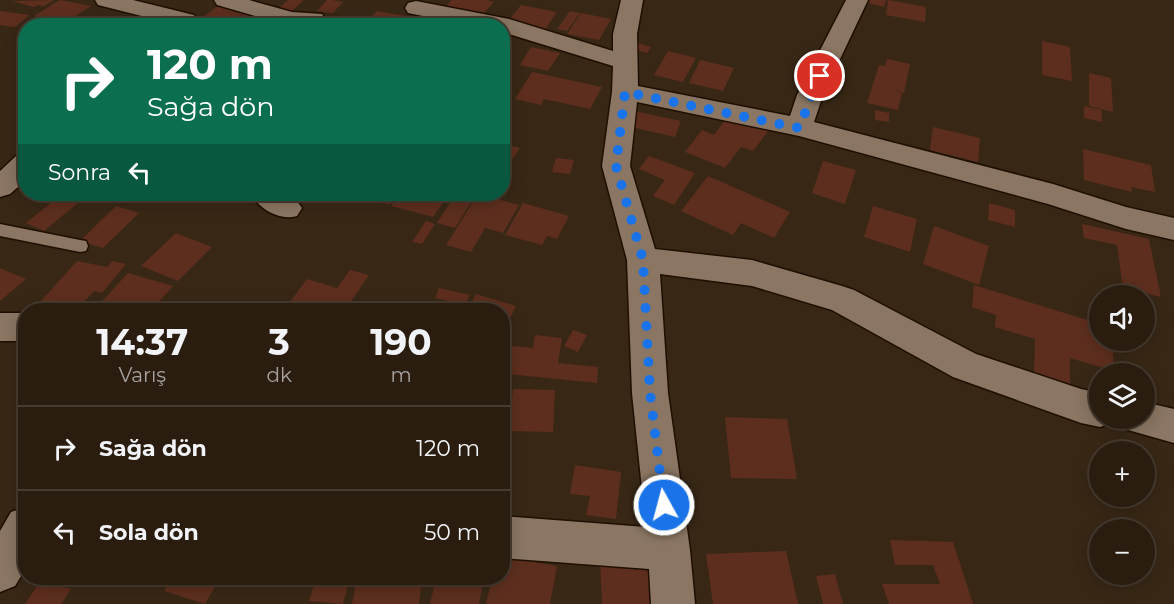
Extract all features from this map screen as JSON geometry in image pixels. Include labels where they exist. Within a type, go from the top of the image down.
[{"type":"street","points":[[106,0],[166,18]]},
{"type":"street","points":[[190,18],[214,0]]},
{"type":"street","points":[[225,0],[288,18]]},
{"type":"street","points":[[632,0],[625,34],[625,77],[616,166],[643,260],[650,393],[669,550],[673,604]]},
{"type":"street","points":[[799,128],[810,95],[857,0]]},
{"type":"street","points":[[416,8],[469,18]]},
{"type":"street","points":[[510,28],[625,77],[799,128],[1053,195],[1126,218],[1174,229]]},
{"type":"street","points":[[0,187],[18,170]]},
{"type":"street","points":[[643,260],[752,273],[842,299],[965,366],[1089,408]]},
{"type":"street","points":[[0,327],[18,327]]},
{"type":"street","points":[[1155,421],[1174,426]]},
{"type":"street","points":[[510,538],[669,550]]},
{"type":"street","points":[[0,571],[18,541]]},
{"type":"lane","points":[[0,230],[80,246]]},
{"type":"building","points":[[54,0],[44,6],[34,7],[12,1]]},
{"type":"building","points":[[60,0],[91,6],[72,18],[34,16]]},
{"type":"building","points":[[288,0],[304,0],[287,15],[274,12]]},
{"type":"building","points":[[327,0],[343,2],[333,13],[317,11]]},
{"type":"building","points":[[452,0],[494,2],[480,17],[444,8]]},
{"type":"building","points":[[869,0],[886,0],[884,7],[868,3]]},
{"type":"building","points":[[888,0],[926,7],[925,22],[886,15]]},
{"type":"building","points":[[219,5],[246,11],[238,18],[202,18]]},
{"type":"building","points":[[521,5],[557,12],[543,32],[510,25],[510,19]]},
{"type":"building","points":[[0,11],[30,15],[26,18],[18,18],[18,25],[15,27],[0,25]]},
{"type":"building","points":[[377,11],[412,17],[411,18],[370,18]]},
{"type":"building","points":[[570,11],[580,13],[567,31],[557,29]]},
{"type":"building","points":[[245,12],[272,18],[239,18]]},
{"type":"building","points":[[581,13],[611,19],[599,40],[567,34]]},
{"type":"building","points":[[1042,41],[1070,47],[1072,81],[1042,75]]},
{"type":"building","points":[[638,43],[651,47],[647,53],[634,49]]},
{"type":"building","points":[[531,47],[560,53],[548,71],[520,65]]},
{"type":"building","points":[[668,51],[696,58],[683,82],[654,75]]},
{"type":"building","points":[[887,59],[910,64],[904,93],[889,89],[902,93],[898,110],[867,103],[879,65],[885,66]]},
{"type":"building","points":[[700,60],[734,68],[723,91],[689,83]]},
{"type":"building","points":[[532,72],[602,87],[590,109],[544,99],[541,105],[515,99]]},
{"type":"building","points":[[1089,73],[1111,78],[1113,112],[1089,106]]},
{"type":"building","points":[[1084,106],[1102,110],[1102,122],[1084,118]]},
{"type":"building","points":[[875,110],[889,113],[889,122],[875,120]]},
{"type":"building","points":[[634,111],[681,121],[675,137],[627,126]]},
{"type":"building","points":[[729,115],[769,130],[753,151],[741,147],[725,168],[685,152],[702,130],[714,135]]},
{"type":"building","points":[[933,127],[980,138],[978,162],[930,150]]},
{"type":"building","points":[[510,145],[520,148],[510,162]]},
{"type":"building","points":[[1083,149],[1151,165],[1155,192],[1131,187],[1132,192],[1084,180]]},
{"type":"building","points":[[649,156],[695,173],[674,205],[653,196],[665,180],[639,169]]},
{"type":"building","points":[[556,158],[574,160],[570,174],[552,172]]},
{"type":"building","points":[[823,161],[856,170],[845,204],[812,193]]},
{"type":"building","points":[[708,176],[790,212],[774,238],[741,223],[733,235],[681,211]]},
{"type":"building","points":[[53,201],[80,201],[44,231],[26,223]]},
{"type":"building","points":[[374,201],[392,201],[389,205]]},
{"type":"building","points":[[395,201],[444,201],[433,217],[391,206]]},
{"type":"building","points":[[451,201],[472,201],[455,228],[437,223]]},
{"type":"building","points":[[474,201],[504,201],[519,205],[503,233],[485,228],[471,252],[446,245]]},
{"type":"building","points":[[523,203],[569,216],[557,239],[547,236],[542,245],[505,235]]},
{"type":"building","points":[[989,203],[1015,210],[1015,227],[988,220]]},
{"type":"building","points":[[116,206],[139,213],[103,248],[80,241]]},
{"type":"building","points":[[873,206],[917,219],[910,252],[864,237]]},
{"type":"building","points":[[426,221],[435,224],[422,244],[412,242]]},
{"type":"building","points":[[1082,224],[1149,239],[1161,297],[1155,296],[1155,285],[1123,285],[1117,245],[1084,238]]},
{"type":"building","points":[[934,226],[989,246],[979,285],[923,264]]},
{"type":"building","points":[[176,233],[212,247],[178,281],[141,266]]},
{"type":"building","points":[[77,261],[107,267],[112,261],[126,264],[102,293],[94,291],[83,303],[40,302]]},
{"type":"building","points":[[0,268],[26,279],[0,301]]},
{"type":"building","points":[[350,270],[369,275],[350,303],[289,303],[307,279],[337,288]]},
{"type":"building","points":[[128,273],[173,286],[158,303],[100,303]]},
{"type":"building","points":[[974,285],[1089,321],[1089,351],[1113,351],[1113,363],[1089,364],[1070,358],[1070,385],[1034,373],[1035,339],[995,327],[996,315],[972,307]]},
{"type":"building","points":[[439,288],[470,295],[466,303],[435,298]]},
{"type":"building","points":[[476,294],[506,303],[471,303]]},
{"type":"building","points":[[510,304],[516,306],[510,318]]},
{"type":"building","points":[[573,330],[587,335],[578,352],[564,346]]},
{"type":"building","points":[[535,335],[562,338],[558,363],[598,367],[597,383],[510,374],[512,346],[533,348]]},
{"type":"building","points":[[513,389],[555,390],[553,432],[510,431]]},
{"type":"building","points":[[725,417],[787,419],[797,479],[731,478]]},
{"type":"building","points":[[575,465],[621,472],[616,519],[586,515],[590,496],[570,494]]},
{"type":"building","points":[[890,540],[953,542],[973,604],[889,604],[882,584],[940,584],[933,565],[895,565]]},
{"type":"building","points":[[786,551],[798,604],[713,604],[706,554]]},
{"type":"building","points":[[510,558],[557,566],[550,604],[486,604],[490,585],[510,585]]},
{"type":"building","points":[[600,562],[653,562],[656,604],[602,604]]},
{"type":"building","points":[[835,574],[843,604],[823,604],[816,576]]},
{"type":"building","points":[[38,585],[58,585],[71,589],[61,604],[25,604]]},
{"type":"building","points":[[168,585],[216,585],[205,604],[164,591]]},
{"type":"building","points":[[314,585],[348,585],[343,604],[309,601]]},
{"type":"building","points":[[356,585],[421,585],[419,604],[352,604]]},
{"type":"building","points":[[434,585],[483,585],[479,604],[430,604]]},
{"type":"route","points":[[664,505],[650,393],[643,260],[616,166],[625,92],[799,128],[810,95],[820,76]]}]
